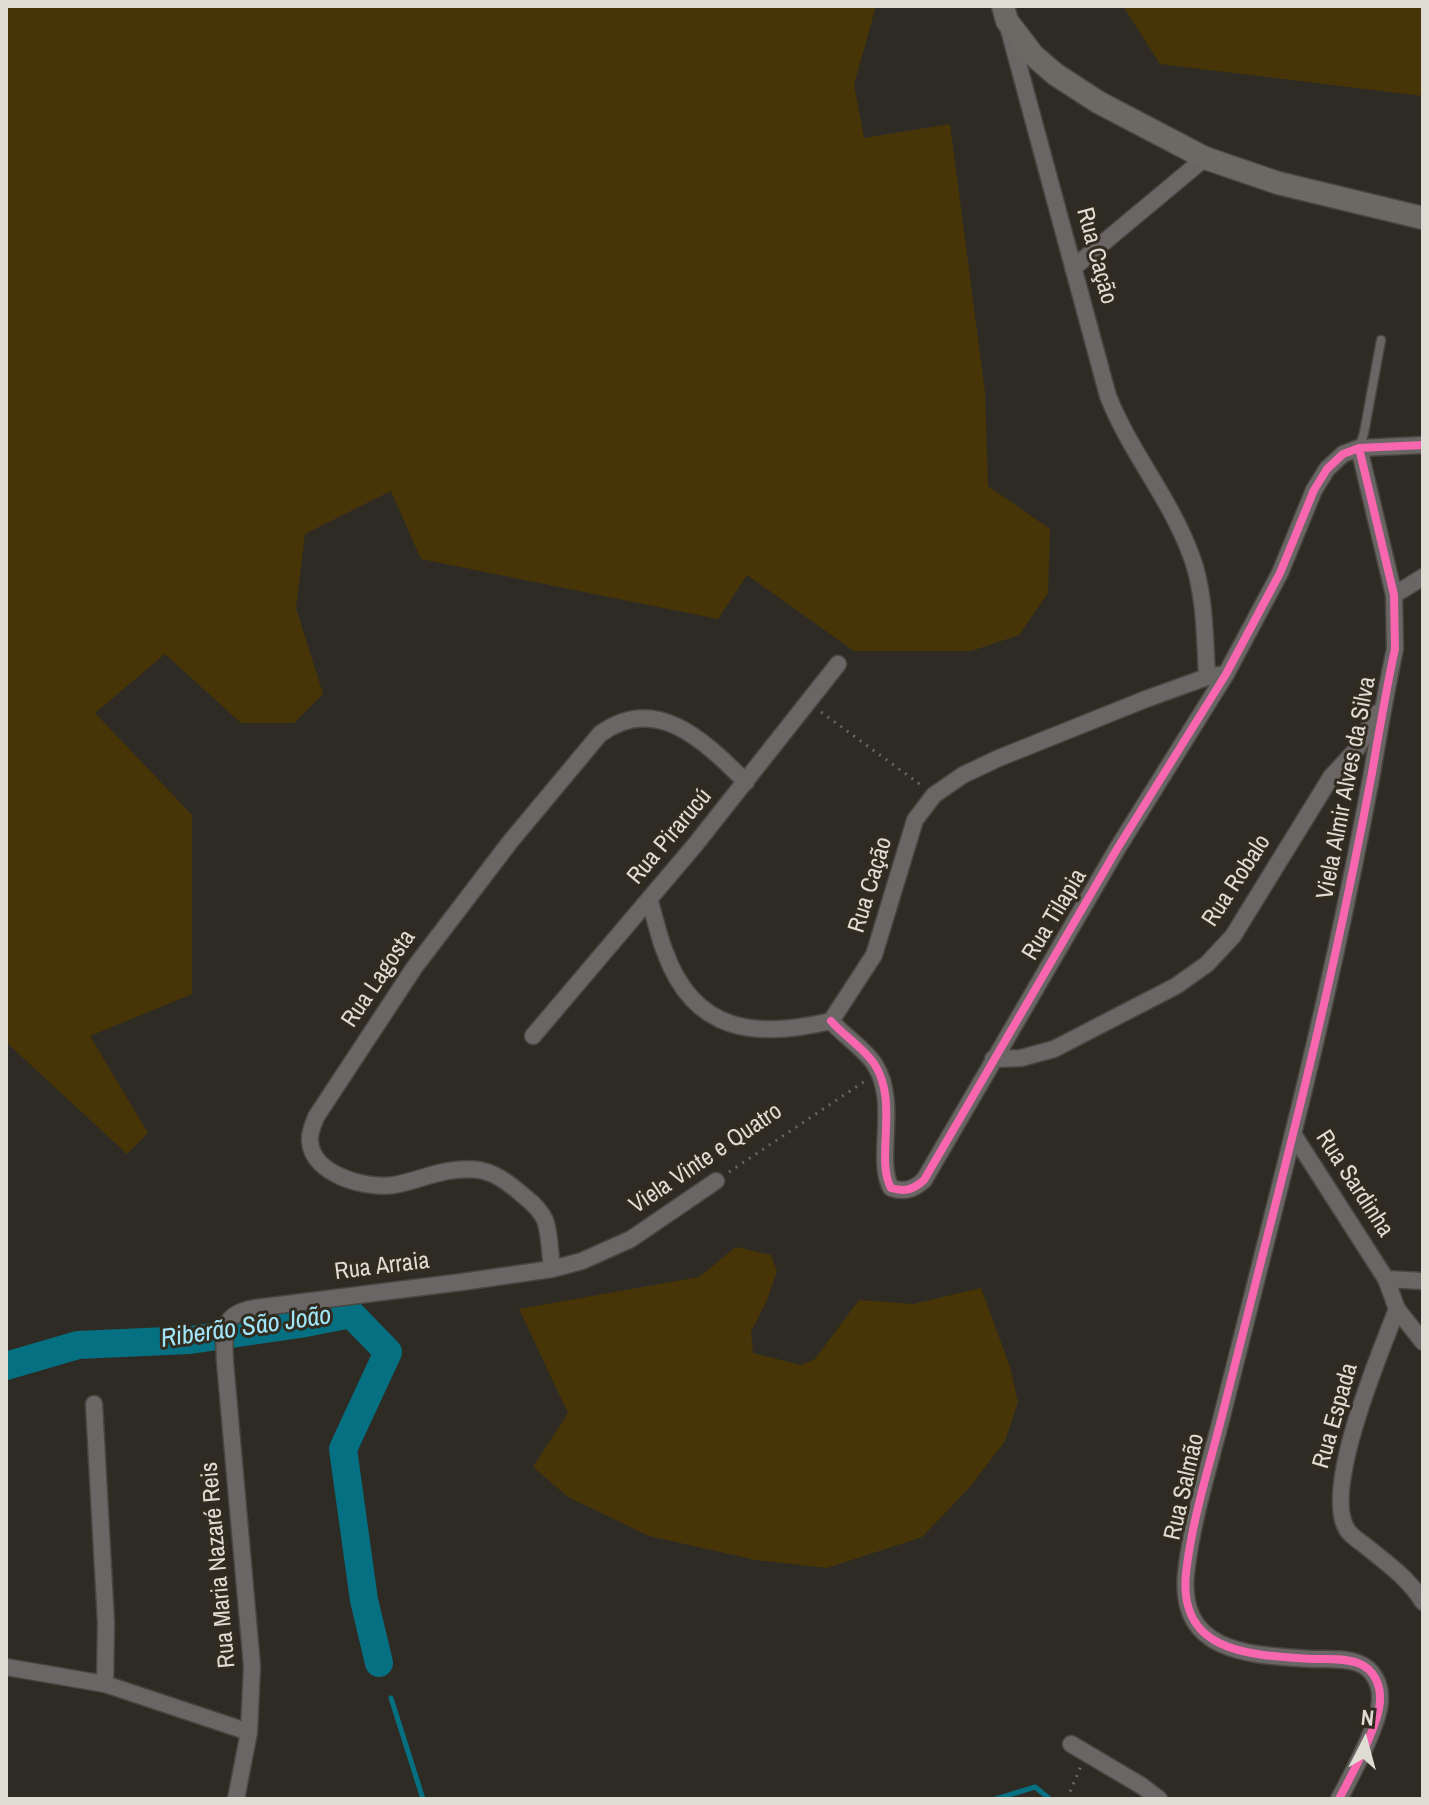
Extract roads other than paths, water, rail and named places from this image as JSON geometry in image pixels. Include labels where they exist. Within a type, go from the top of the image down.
[{"type":"street","points":[[1005,14],[1033,55],[1055,74],[1098,102],[1205,158],[1278,183],[1423,218]]},
{"type":"street","name":"Rua Cação","points":[[1005,14],[1108,396],[1120,425],[1177,523],[1192,558],[1203,616],[1207,677]]},
{"type":"street","points":[[1073,268],[1205,158]]},
{"type":"street","points":[[1359,448],[1423,445]]},
{"type":"street","name":"Viela Almir Alves da Silva","points":[[1293,1134],[1350,881],[1395,649],[1394,595],[1359,448]]},
{"type":"street","name":"Rua Tilapia","points":[[831,1021],[875,1064],[884,1087],[888,1117],[885,1178],[891,1188],[903,1191],[915,1188],[924,1180],[1117,849],[1226,674],[1280,573],[1314,490],[1327,469],[1343,454],[1359,448]]},
{"type":"street","points":[[1394,595],[1423,577]]},
{"type":"street","name":"Rua Pirarucú","points":[[533,1036],[746,782],[838,664]]},
{"type":"street","name":"Rua Cação","points":[[831,1021],[874,955],[915,820],[934,795],[963,775],[999,758],[1207,677],[1226,674]]},
{"type":"street","name":"Rua Robalo","points":[[993,1059],[1021,1058],[1054,1049],[1176,986],[1207,964],[1233,936],[1331,777],[1356,750],[1382,705]]},
{"type":"street","name":"Rua Lagosta","points":[[552,1269],[546,1223],[539,1209],[502,1177],[476,1169],[449,1171],[394,1185],[349,1182],[319,1162],[312,1151],[309,1138],[316,1117],[414,968],[510,842],[600,734],[617,721],[646,717],[669,723],[708,746],[746,782]]},
{"type":"street","points":[[649,899],[665,953],[680,982],[702,1011],[731,1024],[768,1032],[831,1021]]},
{"type":"street","name":"Rua Sardinha","points":[[1293,1134],[1386,1279],[1397,1309],[1423,1342]]},
{"type":"street","name":"Rua Salmão","points":[[1293,1134],[1200,1502],[1186,1573],[1186,1605],[1193,1623],[1209,1638],[1241,1652],[1341,1660],[1360,1664],[1371,1672],[1378,1684],[1380,1703],[1343,1796]]},
{"type":"street","name":"Viela Vinte e Quatro","points":[[552,1269],[582,1261],[631,1239],[716,1181]]},
{"type":"street","name":"Rua Arraia","points":[[226,1326],[230,1317],[241,1310],[552,1269]]},
{"type":"street","points":[[1386,1279],[1423,1281]]},
{"type":"street","name":"Rua Espada","points":[[1397,1309],[1358,1417],[1339,1495],[1341,1516],[1348,1531],[1399,1572],[1423,1602]]},
{"type":"street","name":"Rua Maria Nazaré Reis","points":[[226,1326],[225,1362],[252,1666],[249,1732],[236,1799]]},
{"type":"street","points":[[94,1404],[106,1623],[105,1684]]},
{"type":"street","points":[[6,1667],[105,1684],[249,1732]]},
{"type":"street","points":[[1071,1744],[1159,1799]]},
{"type":"lane","points":[[1359,448],[1381,340]]},
{"type":"waterway","name":"Riberão São João","points":[[6,1366],[78,1345],[190,1340],[351,1314],[388,1352],[343,1449],[364,1600],[379,1663]]},
{"type":"waterway","points":[[391,1698],[423,1799]]},
{"type":"waterway","points":[[996,1799],[1035,1787],[1050,1799]]}]
